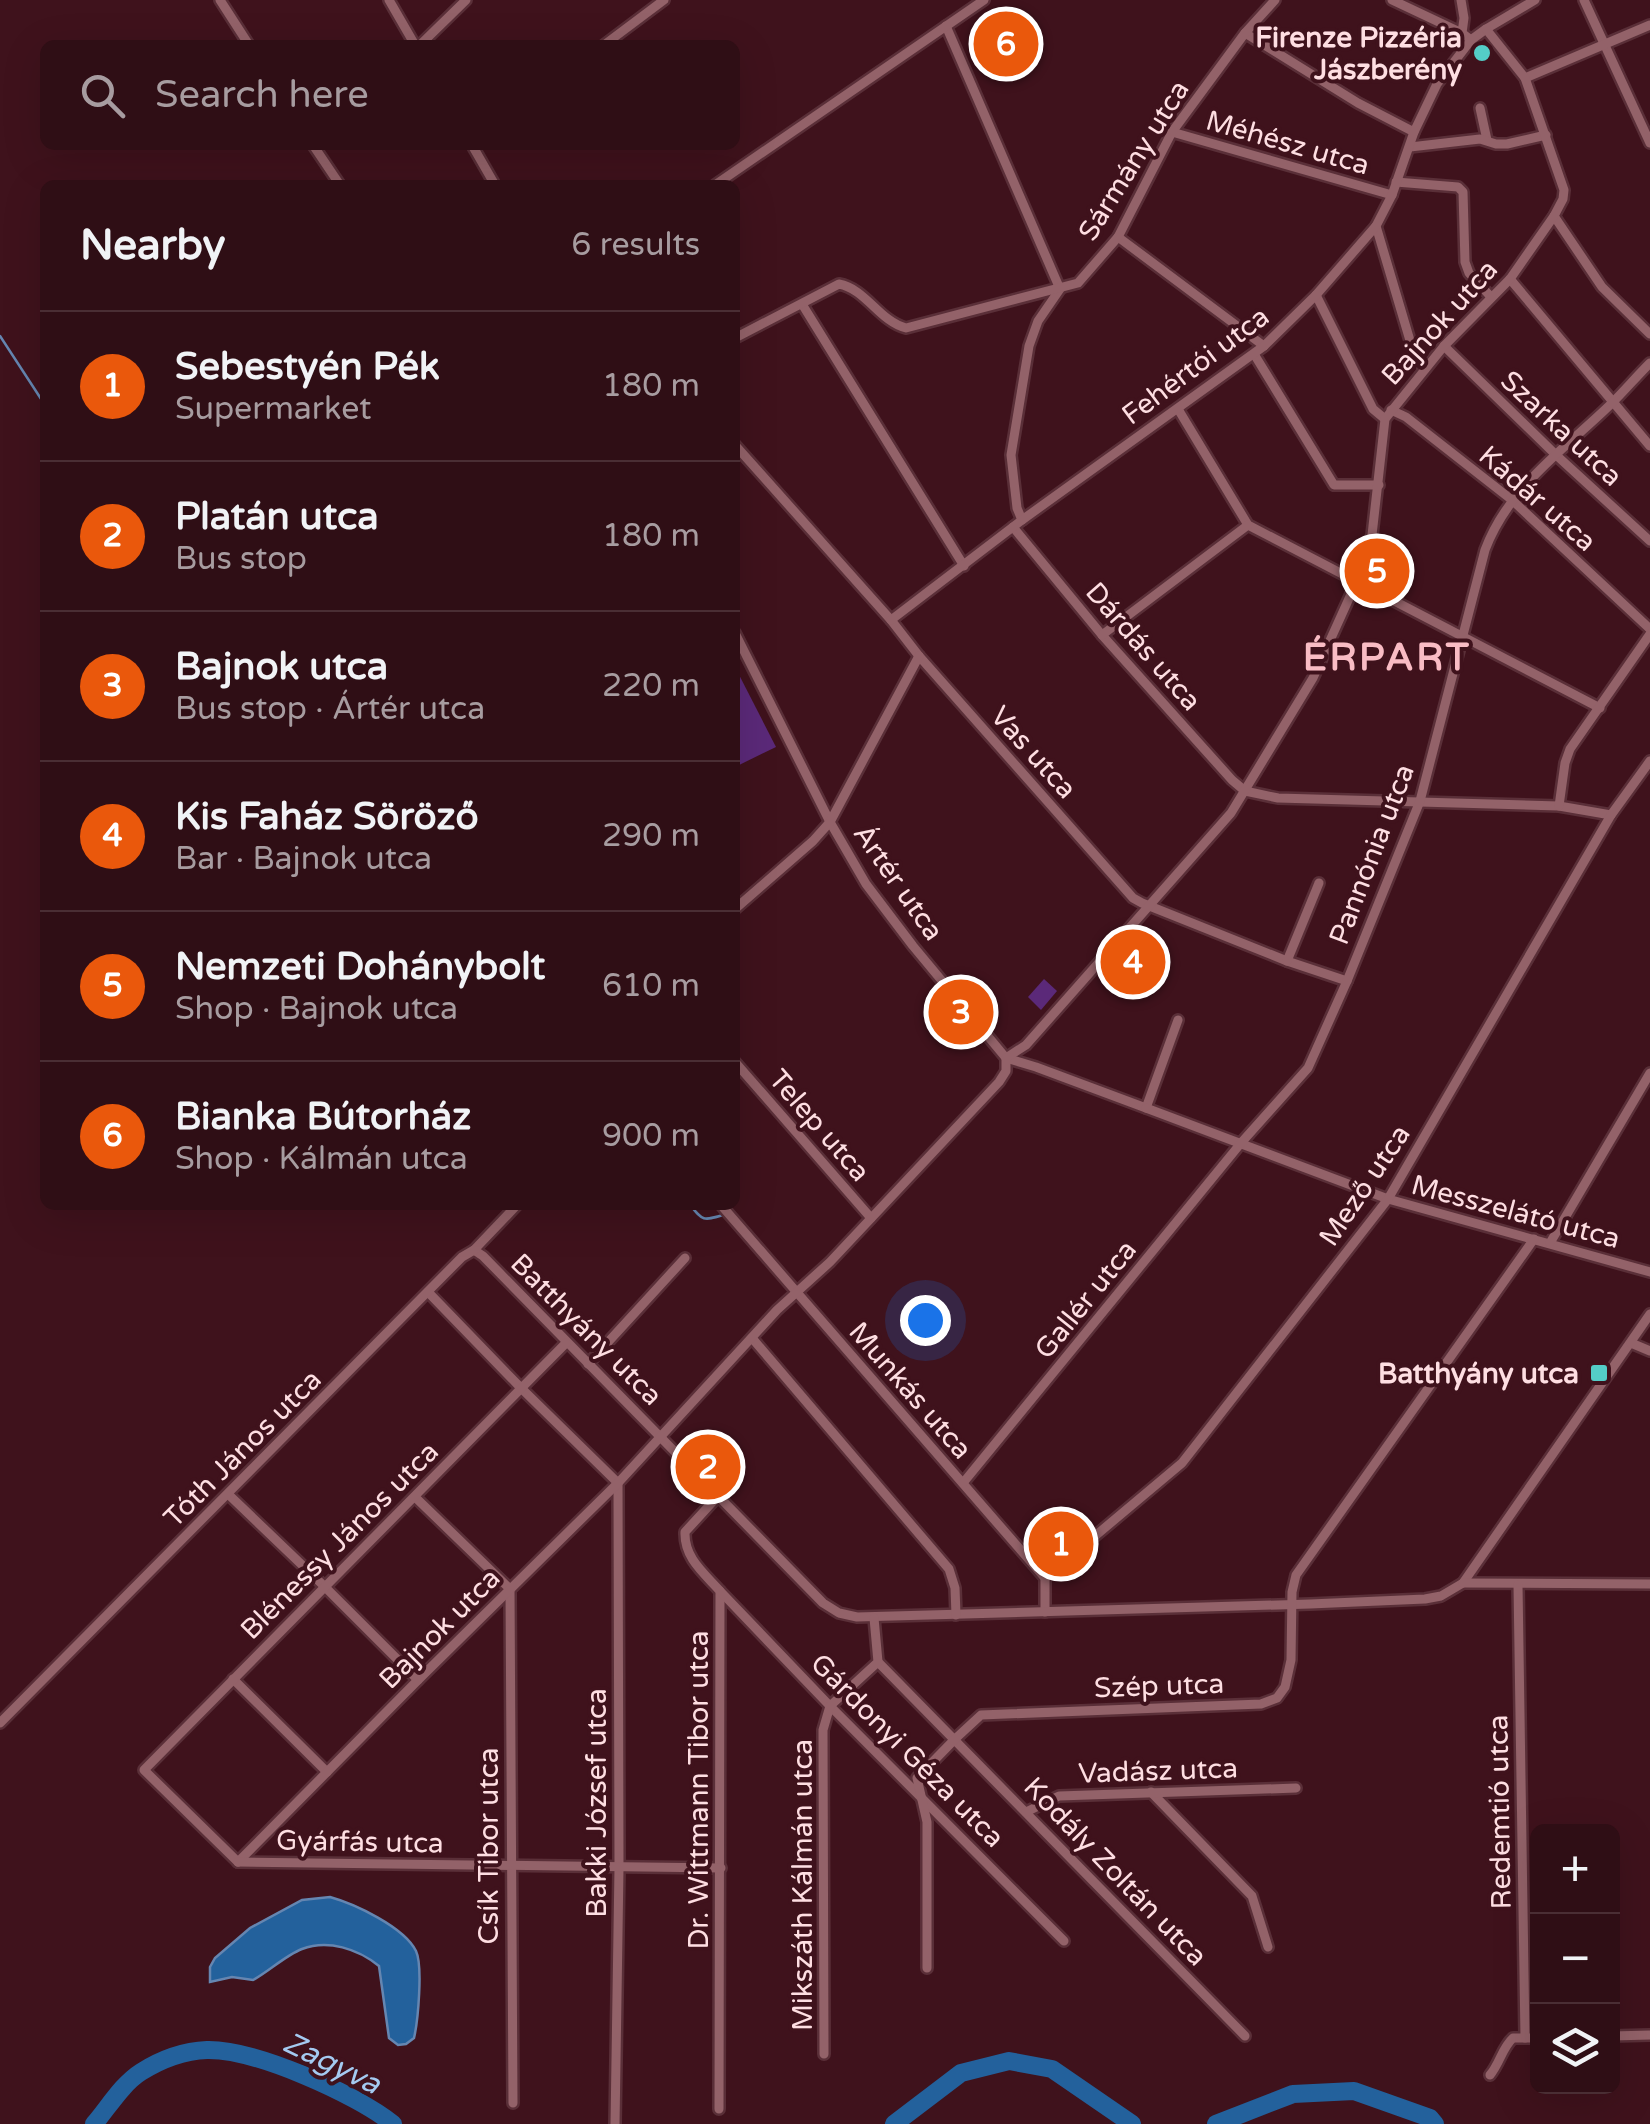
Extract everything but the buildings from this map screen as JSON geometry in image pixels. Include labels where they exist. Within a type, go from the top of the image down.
[{"type":"street","points":[[220,0],[246,40]]},
{"type":"street","points":[[389,0],[414,40]]},
{"type":"street","points":[[422,40],[466,0]]},
{"type":"street","points":[[611,40],[664,0]]},
{"type":"street","points":[[722,180],[946,26],[968,4],[984,0]]},
{"type":"street","name":"Sármány utca","points":[[740,335],[839,284],[850,286],[894,325],[906,328],[1078,284],[1118,237],[1172,132],[1275,0]]},
{"type":"street","points":[[1392,0],[1467,37]]},
{"type":"street","points":[[1461,0],[1467,37]]},
{"type":"street","name":"Fehértói utca","points":[[891,620],[1254,354],[1316,296],[1376,226],[1437,84],[1467,37],[1535,0]]},
{"type":"street","points":[[1584,0],[1650,143]]},
{"type":"street","points":[[1525,78],[1650,25]]},
{"type":"street","points":[[946,26],[1060,289],[1038,321],[1029,346],[1011,455],[1017,524]]},
{"type":"street","name":"Bajnok utca","points":[[238,1862],[618,1482],[795,1292],[830,1262],[999,1082],[1006,1071],[1006,1058],[1026,1045],[1231,813],[1313,678],[1356,582],[1372,535],[1388,414],[1444,346],[1510,279],[1564,200],[1564,190],[1525,78],[1486,28]]},
{"type":"street","points":[[1245,34],[1358,103],[1414,132]]},
{"type":"street","points":[[1480,108],[1487,140]]},
{"type":"street","name":"Méhész utca","points":[[1172,132],[1392,196]]},
{"type":"street","points":[[1410,147],[1487,140],[1507,144],[1546,135]]},
{"type":"street","points":[[317,150],[337,180]]},
{"type":"street","points":[[475,150],[493,180]]},
{"type":"street","points":[[1396,182],[1458,188],[1463,192],[1464,262],[1492,297]]},
{"type":"street","points":[[1554,216],[1602,287],[1650,334]]},
{"type":"street","points":[[1376,226],[1414,354],[1425,369]]},
{"type":"street","points":[[1118,237],[1264,346]]},
{"type":"street","points":[[1510,279],[1650,446]]},
{"type":"street","points":[[1316,296],[1374,409],[1388,414]]},
{"type":"street","points":[[802,304],[964,566]]},
{"type":"street","name":"Szarka utca","points":[[1444,346],[1650,541]]},
{"type":"street","points":[[1254,354],[1334,484],[1379,485]]},
{"type":"street","name":"Pannónia utca","points":[[1241,1143],[1308,1068],[1347,981],[1420,801],[1493,528],[1512,500],[1555,454],[1650,363]]},
{"type":"street","points":[[1178,409],[1248,526],[1600,708]]},
{"type":"street","name":"Kádár utca","points":[[1388,414],[1406,417],[1512,500],[1650,631]]},
{"type":"street","name":"Vas utca","points":[[740,451],[1133,898],[1347,981]]},
{"type":"street","name":"Dárdás utca","points":[[1017,524],[1102,635],[1245,791]]},
{"type":"street","points":[[1102,635],[1248,526]]},
{"type":"street","points":[[1558,806],[1570,749],[1650,631]]},
{"type":"street","name":"Ártér utca","points":[[740,644],[830,822],[866,884],[1006,1058]]},
{"type":"street","points":[[740,905],[814,841],[830,822],[919,656]]},
{"type":"street","name":"Mező utca","points":[[1045,1578],[1182,1464],[1388,1200],[1611,815],[1650,762]]},
{"type":"street","points":[[1245,791],[1278,798],[1558,806],[1611,815]]},
{"type":"street","points":[[1287,960],[1319,883]]},
{"type":"street","points":[[1006,1058],[1146,1108],[1178,1020]]},
{"type":"street","name":"Telep utca","points":[[740,1068],[871,1218]]},
{"type":"street","points":[[1550,1242],[1650,1073]]},
{"type":"street","name":"Messzelátó utca","points":[[1146,1108],[1388,1200],[1650,1272]]},
{"type":"street","name":"Gallér utca","points":[[963,1483],[1241,1143]]},
{"type":"street","name":"Tóth János utca","points":[[0,1723],[512,1210]]},
{"type":"street","name":"Munkás utca","points":[[724,1210],[1045,1578]]},
{"type":"street","points":[[1292,1604],[1296,1576],[1534,1239]]},
{"type":"street","name":"Batthyány utca","points":[[474,1250],[822,1602],[839,1613],[874,1618],[1425,1599],[1441,1596],[1463,1583]]},
{"type":"street","points":[[588,1364],[686,1258]]},
{"type":"street","points":[[428,1292],[618,1482]]},
{"type":"street","points":[[1463,1583],[1650,1314]]},
{"type":"street","points":[[752,1338],[948,1569],[955,1588],[956,1615]]},
{"type":"street","name":"Blénessy János utca","points":[[238,1862],[144,1770],[566,1343]]},
{"type":"street","points":[[1631,1343],[1650,1351]]},
{"type":"street","name":"Bakki József utca","points":[[616,2124],[618,1482]]},
{"type":"street","points":[[228,1494],[418,1680]]},
{"type":"street","name":"Dr. Wittmann Tibor utca","points":[[718,1496],[684,1532],[684,1545],[720,1591],[719,2109]]},
{"type":"street","points":[[415,1497],[510,1590]]},
{"type":"street","points":[[1045,1578],[1045,1612]]},
{"type":"street","points":[[1463,1583],[1650,1584]]},
{"type":"street","name":"Redemtió utca","points":[[1518,1585],[1525,2038]]},
{"type":"street","name":"Csík Tibor utca","points":[[510,1590],[512,2103]]},
{"type":"street","name":"Gárdonyi Géza utca","points":[[720,1591],[1064,1940]]},
{"type":"street","name":"Szép utca","points":[[955,1739],[981,1716],[1261,1704],[1277,1698],[1292,1660],[1292,1604]]},
{"type":"street","points":[[874,1618],[878,1662]]},
{"type":"street","name":"Mikszáth Kálmán utca","points":[[824,2054],[823,1730],[830,1706],[878,1662]]},
{"type":"street","name":"Kodály Zoltán utca","points":[[878,1662],[1245,2036]]},
{"type":"street","points":[[234,1678],[327,1772]]},
{"type":"street","points":[[928,1968],[927,1822],[917,1778],[955,1739]]},
{"type":"street","name":"Vadász utca","points":[[1026,1812],[1059,1796],[1296,1788]]},
{"type":"street","points":[[1151,1792],[1252,1896],[1268,1946]]},
{"type":"street","name":"Gyárfás utca","points":[[238,1862],[721,1868]]},
{"type":"street","points":[[1620,2036],[1650,2035]]},
{"type":"street","points":[[1490,2075],[1505,2045],[1514,2038],[1530,2038]]},
{"type":"shaded area","points":[[740,677],[776,747],[740,765]]},
{"type":"shaded area","points":[[1044,979],[1057,991],[1041,1010],[1028,997]]},
{"type":"water","points":[[330,1897],[390,1925],[416,1951],[417,2019],[414,2038],[406,2044],[398,2045],[389,2038],[379,1966],[342,1947],[302,1949],[253,1980],[232,1977],[210,1982],[210,1967],[215,1958],[250,1928],[302,1900]]},
{"type":"waterway","points":[[0,336],[40,397]]},
{"type":"waterway","points":[[694,1210],[704,1218],[723,1215]]},
{"type":"waterway","name":"Zagyva","points":[[94,2124],[141,2072],[172,2057],[207,2050],[251,2057],[304,2075],[393,2124]]},
{"type":"waterway","name":"Zagyva","points":[[894,2124],[961,2073],[1009,2061],[1052,2069],[1132,2124]]},
{"type":"waterway","name":"Zagyva","points":[[1216,2124],[1293,2094],[1354,2091],[1430,2118],[1435,2124]]},
{"type":"place","name":"Bianka Bútorház","points":[[1006,44]]},
{"type":"place","name":"Firenze Pizzéria Jászberény","points":[[1482,53]]},
{"type":"place","name":"Nemzeti Dohánybolt","points":[[1377,571]]},
{"type":"place","name":"Kis Faház Söröző","points":[[1133,962]]},
{"type":"place","name":"Bajnok utca","points":[[961,1012]]},
{"type":"place","name":"Batthyány utca","points":[[1599,1373]]},
{"type":"place","name":"Platán utca","points":[[708,1467]]},
{"type":"place","name":"Sebestyén Pék","points":[[1061,1544]]},
{"type":"district","name":"ÉRPART","points":[[1387,657]]}]
